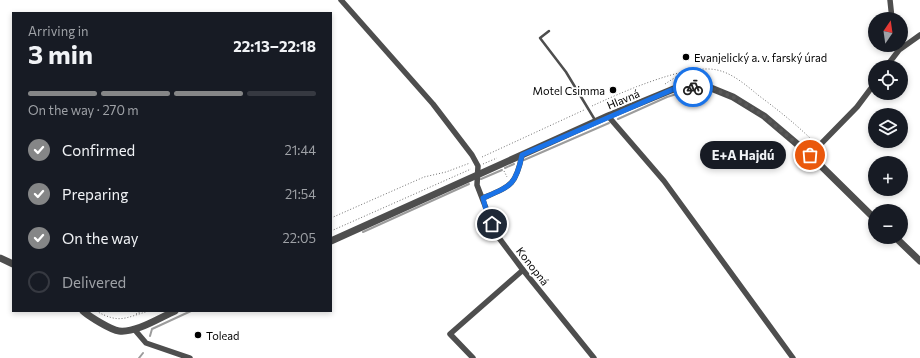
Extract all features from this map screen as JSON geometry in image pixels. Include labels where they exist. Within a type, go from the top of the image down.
[{"type":"street","points":[[341,0],[433,104],[475,160]]},
{"type":"street","points":[[890,0],[891,12]]},
{"type":"street","points":[[908,42],[920,35]]},
{"type":"street","name":"Hlavná","points":[[332,241],[608,116],[676,88],[706,86],[733,97],[764,116],[810,155],[868,211]]},
{"type":"street","points":[[810,155],[857,107],[868,92]]},
{"type":"street","points":[[608,116],[664,181],[793,358]]},
{"type":"street","points":[[483,198],[510,185],[515,179],[520,168],[522,155]]},
{"type":"street","name":"Konopná","points":[[475,160],[478,166],[477,185],[496,234],[594,358]]},
{"type":"street","points":[[902,244],[920,261]]},
{"type":"street","points":[[0,258],[12,264]]},
{"type":"street","points":[[473,358],[450,334],[523,270]]},
{"type":"street","points":[[84,312],[118,331],[134,329],[173,312]]},
{"type":"street","points":[[134,329],[146,343],[190,358]]},
{"type":"lane","points":[[549,32],[540,38],[566,72],[596,122]]},
{"type":"path","points":[[332,218],[424,177],[446,172],[475,160],[622,92],[684,72],[704,69],[717,70],[729,74],[742,82],[793,122],[818,146]]},
{"type":"path","points":[[98,312],[115,320],[145,312]]},
{"type":"path","points":[[134,315],[140,312]]},
{"type":"waterway","points":[[618,119],[667,97],[683,92],[705,91]]},
{"type":"waterway","points":[[524,160],[609,123]]},
{"type":"waterway","points":[[505,168],[514,164]]},
{"type":"waterway","points":[[481,179],[502,170]]},
{"type":"waterway","points":[[363,232],[469,184]]},
{"type":"waterway","points":[[150,336],[152,329],[189,312]]},
{"type":"waterway","points":[[139,358],[143,353]]},
{"type":"way so far","points":[[693,87],[706,86],[733,97],[764,116],[810,155]]},
{"type":"place","name":"Evanjelický a. v. farský úrad","points":[[686,57]]},
{"type":"place","name":"Motel Csimma","points":[[613,90]]},
{"type":"place","name":"E+A Hajdú","points":[[810,155]]},
{"type":"place","name":"Tolead","points":[[198,335]]},
{"type":"route","points":[[492,224],[487,214],[483,198],[510,185],[515,179],[520,168],[522,155],[608,116],[676,88],[693,87]]}]
